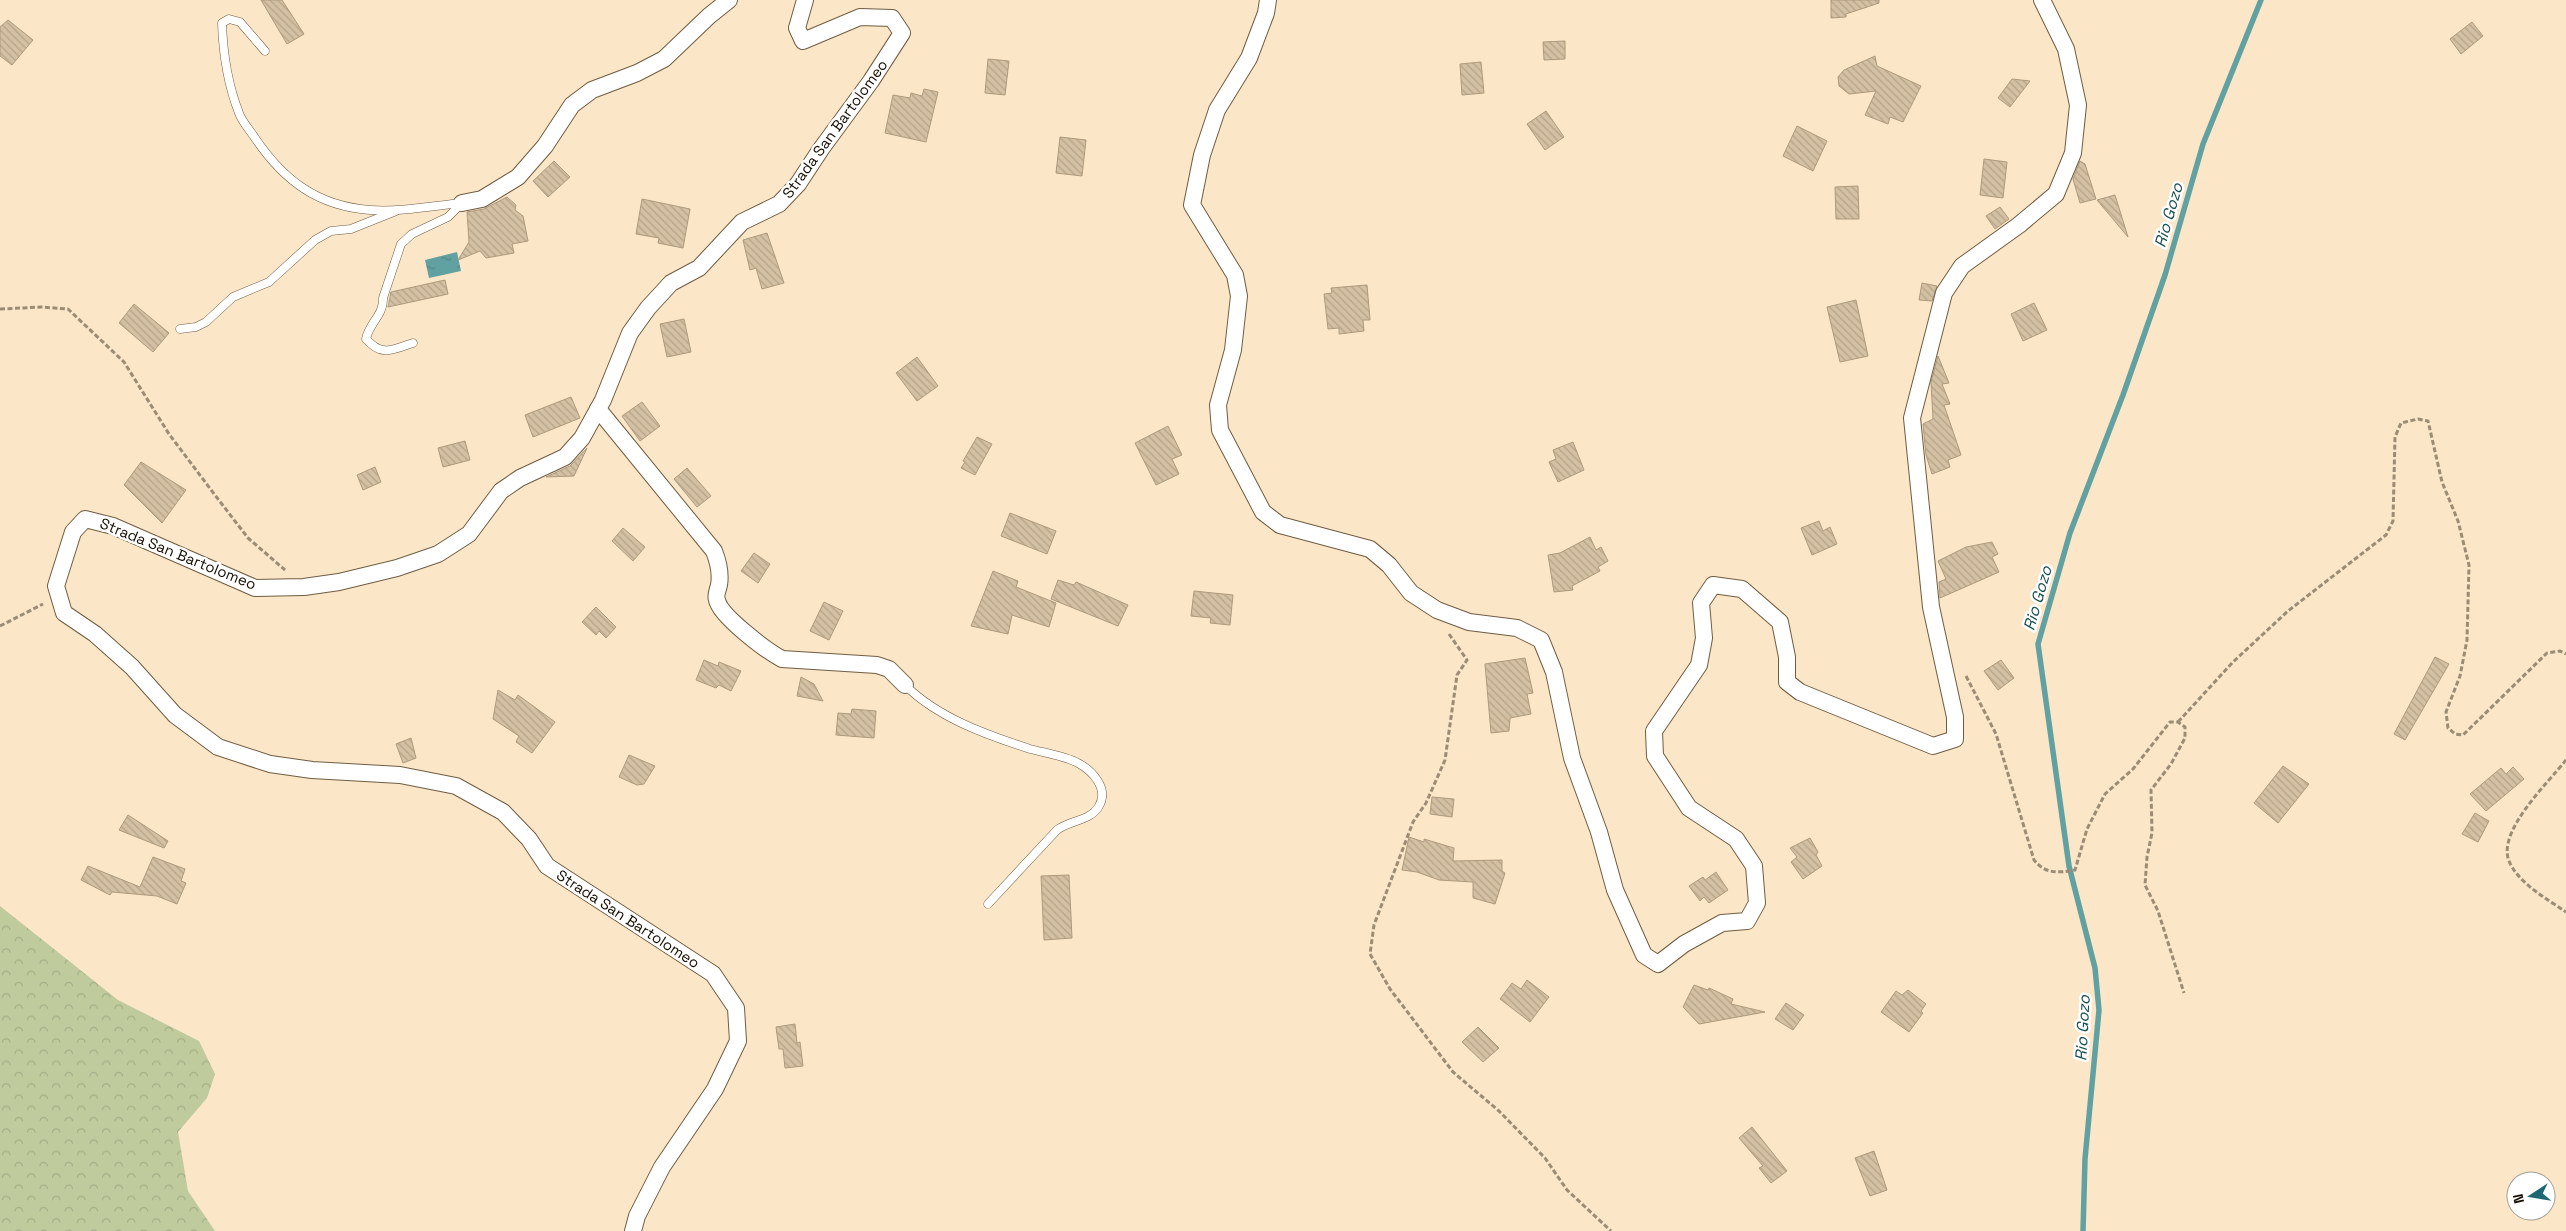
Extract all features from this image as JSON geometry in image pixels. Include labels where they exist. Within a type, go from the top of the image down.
[{"type":"street","points":[[462,203],[482,199],[518,177],[545,146],[572,105],[592,90],[637,74],[664,59],[709,16],[729,0]]},
{"type":"street","name":"Strada San Bartolomeo","points":[[633,1231],[637,1216],[662,1167],[715,1089],[738,1041],[736,1008],[713,974],[595,900],[547,866],[529,839],[502,812],[456,786],[400,774],[312,770],[270,764],[218,747],[176,715],[132,667],[95,634],[64,613],[56,586],[73,532],[85,519],[112,526],[256,588],[304,588],[349,580],[397,568],[438,554],[469,534],[501,491],[520,478],[565,457],[582,438],[598,409],[630,333],[648,308],[671,283],[699,268],[742,222],[779,204],[798,184],[871,81],[902,33],[892,18],[860,17],[803,42],[797,28],[805,0]]},
{"type":"street","points":[[1268,0],[1266,13],[1249,58],[1217,110],[1202,155],[1192,205],[1235,275],[1239,296],[1233,350],[1218,405],[1220,430],[1263,512],[1280,525],[1370,549],[1389,565],[1411,593],[1437,610],[1469,622],[1517,628],[1541,640],[1554,672],[1572,758],[1600,832],[1615,890],[1644,955],[1658,964],[1684,944],[1722,923],[1747,920],[1757,902],[1754,866],[1736,839],[1689,808],[1655,756],[1654,731],[1699,665],[1704,638],[1702,603],[1713,585],[1742,589],[1780,622],[1787,656],[1787,682],[1800,692],[1933,746],[1955,738],[1955,717],[1931,607],[1912,418],[1944,293],[1962,266],[2019,225],[2056,194],[2073,152],[2078,105],[2066,49],[2051,14],[2042,0]]},
{"type":"street","points":[[598,409],[714,550],[719,565],[720,584],[716,598],[720,608],[770,653],[782,659],[877,665],[889,669],[905,685]]},
{"type":"lane","points":[[265,50],[240,22],[229,19],[222,23],[222,51],[239,114],[266,155],[299,188],[327,201],[369,210],[398,210],[462,203]]},
{"type":"lane","points":[[413,343],[383,351],[375,349],[366,339],[368,331],[377,320],[384,305],[383,298],[402,244],[412,234],[448,217],[462,203]]},
{"type":"lane","points":[[180,329],[196,327],[206,322],[233,297],[270,282],[315,240],[331,231],[351,229],[398,210]]},
{"type":"lane","points":[[905,685],[939,712],[1011,743],[1078,763],[1099,781],[1102,792],[1100,805],[1093,815],[1068,822],[1057,830],[988,904]]},
{"type":"path","points":[[0,309],[41,306],[68,309],[124,362],[169,434],[248,538],[304,588]]},
{"type":"path","points":[[2178,722],[2233,662],[2288,612],[2386,535],[2393,521],[2395,437],[2402,423],[2418,419],[2428,421],[2442,482],[2458,520],[2469,565],[2467,640],[2460,676],[2446,712],[2448,728],[2455,734],[2463,735],[2547,652],[2560,651],[2566,654]]},
{"type":"path","points":[[0,626],[36,606],[60,598]]},
{"type":"path","points":[[1437,610],[1451,637],[1467,660],[1457,675],[1445,760],[1426,803],[1413,822],[1374,925],[1370,954],[1390,989],[1452,1072],[1499,1111],[1545,1158],[1567,1190],[1611,1231]]},
{"type":"path","points":[[1961,667],[1996,734],[2034,860],[2040,868],[2052,872],[2075,870],[2087,829],[2105,794],[2133,769],[2170,722],[2178,722],[2185,727],[2185,738],[2171,764],[2151,790],[2152,833],[2147,857],[2146,885],[2158,911],[2184,993]]},
{"type":"path","points":[[2566,760],[2514,825],[2506,848],[2509,862],[2526,883],[2566,912]]},
{"type":"green space","points":[[0,906],[118,1000],[199,1041],[215,1074],[207,1098],[178,1132],[188,1191],[215,1231],[0,1231]]},
{"type":"water","points":[[457,252],[461,271],[429,278],[425,260]]},
{"type":"building","points":[[261,0],[282,0],[304,34],[287,44]]},
{"type":"building","points":[[1831,0],[1879,0],[1879,3],[1846,14],[1846,17],[1831,18]]},
{"type":"building","points":[[8,20],[33,40],[12,65],[0,56],[0,27]]},
{"type":"building","points":[[2472,22],[2483,36],[2461,54],[2450,39]]},
{"type":"building","points":[[1565,41],[1565,59],[1544,60],[1543,42]]},
{"type":"building","points":[[1875,56],[1877,66],[1921,86],[1903,122],[1890,117],[1888,124],[1865,115],[1876,91],[1849,94],[1839,86],[1838,77],[1844,70]]},
{"type":"building","points":[[988,59],[1009,61],[1005,95],[985,93]]},
{"type":"building","points":[[1481,62],[1484,93],[1462,95],[1460,64]]},
{"type":"building","points":[[2012,79],[2030,81],[2010,107],[1998,98]]},
{"type":"building","points":[[924,89],[938,92],[926,142],[885,133],[893,95],[910,98],[911,93],[922,96]]},
{"type":"building","points":[[1546,111],[1564,137],[1545,150],[1527,124]]},
{"type":"building","points":[[1797,126],[1827,141],[1813,171],[1783,156]]},
{"type":"building","points":[[1060,137],[1086,140],[1082,176],[1056,173]]},
{"type":"building","points":[[1984,159],[2007,162],[2003,198],[1980,195]]},
{"type":"building","points":[[554,161],[570,177],[548,197],[533,181]]},
{"type":"building","points":[[2080,161],[2085,164],[2096,199],[2080,203],[2073,179]]},
{"type":"building","points":[[1858,186],[1859,219],[1836,219],[1835,187]]},
{"type":"building","points":[[2115,195],[2128,237],[2097,200]]},
{"type":"building","points":[[507,197],[516,205],[515,210],[523,216],[528,241],[512,244],[514,253],[486,258],[480,251],[458,260],[469,242],[467,212],[484,209]]},
{"type":"building","points":[[642,199],[690,209],[683,248],[658,243],[659,238],[636,234]]},
{"type":"building","points":[[2000,207],[2009,219],[1995,229],[1986,216]]},
{"type":"building","points":[[767,233],[784,283],[762,289],[756,268],[750,270],[743,240]]},
{"type":"building","points":[[445,280],[448,294],[388,307],[391,292]]},
{"type":"building","points":[[1922,283],[1937,286],[1932,301],[1919,300]]},
{"type":"building","points":[[1367,285],[1370,320],[1363,320],[1364,331],[1339,334],[1339,328],[1328,329],[1324,294],[1332,293],[1331,288]]},
{"type":"building","points":[[1856,300],[1868,356],[1840,362],[1827,307]]},
{"type":"building","points":[[2034,303],[2047,330],[2023,341],[2011,314]]},
{"type":"building","points":[[134,304],[169,333],[153,352],[119,323]]},
{"type":"building","points":[[684,319],[691,352],[667,357],[660,324]]},
{"type":"building","points":[[1938,356],[1949,383],[1942,384],[1950,404],[1944,405],[1961,455],[1948,460],[1950,467],[1932,474],[1926,455],[1923,424],[1933,419],[1931,382]]},
{"type":"building","points":[[917,357],[938,386],[917,401],[896,373]]},
{"type":"building","points":[[571,397],[580,418],[533,437],[525,415]]},
{"type":"building","points":[[642,402],[660,426],[640,441],[622,416]]},
{"type":"building","points":[[1168,426],[1182,455],[1172,459],[1179,474],[1156,485],[1135,443]]},
{"type":"building","points":[[977,437],[992,444],[975,475],[961,468]]},
{"type":"building","points":[[465,441],[470,460],[443,467],[438,448]]},
{"type":"building","points":[[1573,442],[1584,470],[1558,482],[1549,462],[1556,459],[1553,450]]},
{"type":"building","points":[[587,448],[574,476],[546,477],[570,466]]},
{"type":"building","points":[[141,462],[186,490],[162,523],[124,485]]},
{"type":"building","points":[[375,467],[381,482],[363,490],[357,475]]},
{"type":"building","points":[[687,468],[711,496],[697,507],[674,479]]},
{"type":"building","points":[[1010,513],[1056,531],[1047,554],[1001,536]]},
{"type":"building","points":[[1819,521],[1823,531],[1830,527],[1837,544],[1812,555],[1801,528]]},
{"type":"building","points":[[623,528],[645,547],[633,561],[612,541]]},
{"type":"building","points":[[1590,537],[1596,550],[1601,547],[1608,561],[1598,567],[1600,571],[1572,586],[1573,590],[1554,592],[1548,555],[1560,553]]},
{"type":"building","points":[[1992,542],[1998,554],[1992,557],[1999,572],[1940,598],[1939,582],[1946,579],[1938,561],[1966,547]]},
{"type":"building","points":[[754,553],[770,564],[758,583],[741,571]]},
{"type":"building","points":[[993,571],[1018,581],[1016,587],[1056,603],[1049,627],[1012,615],[1008,634],[971,626]]},
{"type":"building","points":[[1058,580],[1074,585],[1076,582],[1128,605],[1118,626],[1051,599]]},
{"type":"building","points":[[1194,591],[1233,595],[1230,625],[1210,623],[1211,618],[1191,616]]},
{"type":"building","points":[[824,602],[843,611],[829,640],[810,631]]},
{"type":"building","points":[[596,607],[616,627],[606,638],[599,631],[596,635],[582,622]]},
{"type":"building","points":[[2435,657],[2449,664],[2405,740],[2394,734]]},
{"type":"building","points":[[1525,658],[1533,693],[1527,694],[1531,714],[1510,718],[1509,731],[1491,733],[1485,664]]},
{"type":"building","points":[[704,660],[718,666],[719,662],[741,671],[731,691],[719,685],[716,688],[696,680]]},
{"type":"building","points":[[2001,660],[2014,678],[1998,690],[1984,671]]},
{"type":"building","points":[[801,677],[814,684],[823,701],[797,696]]},
{"type":"building","points":[[498,690],[515,700],[518,695],[555,722],[532,753],[516,742],[519,736],[493,719]]},
{"type":"building","points":[[852,709],[876,711],[874,738],[836,735],[838,713],[851,714]]},
{"type":"building","points":[[411,738],[416,758],[403,763],[396,744]]},
{"type":"building","points":[[629,755],[655,766],[644,784],[637,785],[619,777]]},
{"type":"building","points":[[2283,766],[2309,784],[2278,823],[2254,803]]},
{"type":"building","points":[[2513,767],[2524,779],[2486,811],[2470,794],[2501,768],[2506,774]]},
{"type":"building","points":[[1432,797],[1454,799],[1452,817],[1430,814]]},
{"type":"building","points":[[2475,813],[2489,821],[2478,842],[2462,834]]},
{"type":"building","points":[[128,815],[168,841],[164,848],[119,830]]},
{"type":"building","points":[[1409,837],[1424,842],[1424,839],[1454,848],[1453,861],[1502,860],[1502,871],[1505,873],[1495,904],[1473,898],[1473,882],[1439,880],[1417,872],[1402,870]]},
{"type":"building","points":[[1810,838],[1818,852],[1816,855],[1822,866],[1803,879],[1791,862],[1797,857],[1790,848]]},
{"type":"building","points":[[153,857],[185,869],[181,881],[186,883],[177,904],[157,896],[112,892],[110,895],[81,880],[88,866],[140,887]]},
{"type":"building","points":[[1716,872],[1728,890],[1709,903],[1704,897],[1700,901],[1689,886],[1703,877],[1705,880]]},
{"type":"building","points":[[1069,875],[1072,938],[1044,940],[1041,876]]},
{"type":"building","points":[[1527,980],[1549,997],[1530,1022],[1500,999],[1512,983],[1521,989]]},
{"type":"building","points":[[1694,985],[1708,990],[1709,988],[1733,999],[1731,1004],[1765,1012],[1699,1024],[1683,1007]]},
{"type":"building","points":[[1908,990],[1926,1004],[1921,1011],[1923,1013],[1909,1032],[1881,1012],[1896,991],[1902,995]]},
{"type":"building","points":[[1786,1003],[1804,1015],[1793,1030],[1775,1019]]},
{"type":"building","points":[[795,1024],[797,1043],[800,1042],[803,1066],[785,1068],[783,1049],[779,1049],[776,1027]]},
{"type":"building","points":[[1478,1027],[1499,1048],[1483,1062],[1462,1042]]},
{"type":"building","points":[[1752,1127],[1787,1171],[1771,1183],[1759,1168],[1763,1166],[1739,1138]]},
{"type":"building","points":[[1874,1151],[1887,1190],[1870,1196],[1855,1158]]},
{"type":"waterway","name":"Rio Gozo","points":[[2083,1231],[2085,1159],[2099,1010],[2095,968],[2069,866],[2038,644],[2070,533],[2123,395],[2165,275],[2203,144],[2261,0]]}]
